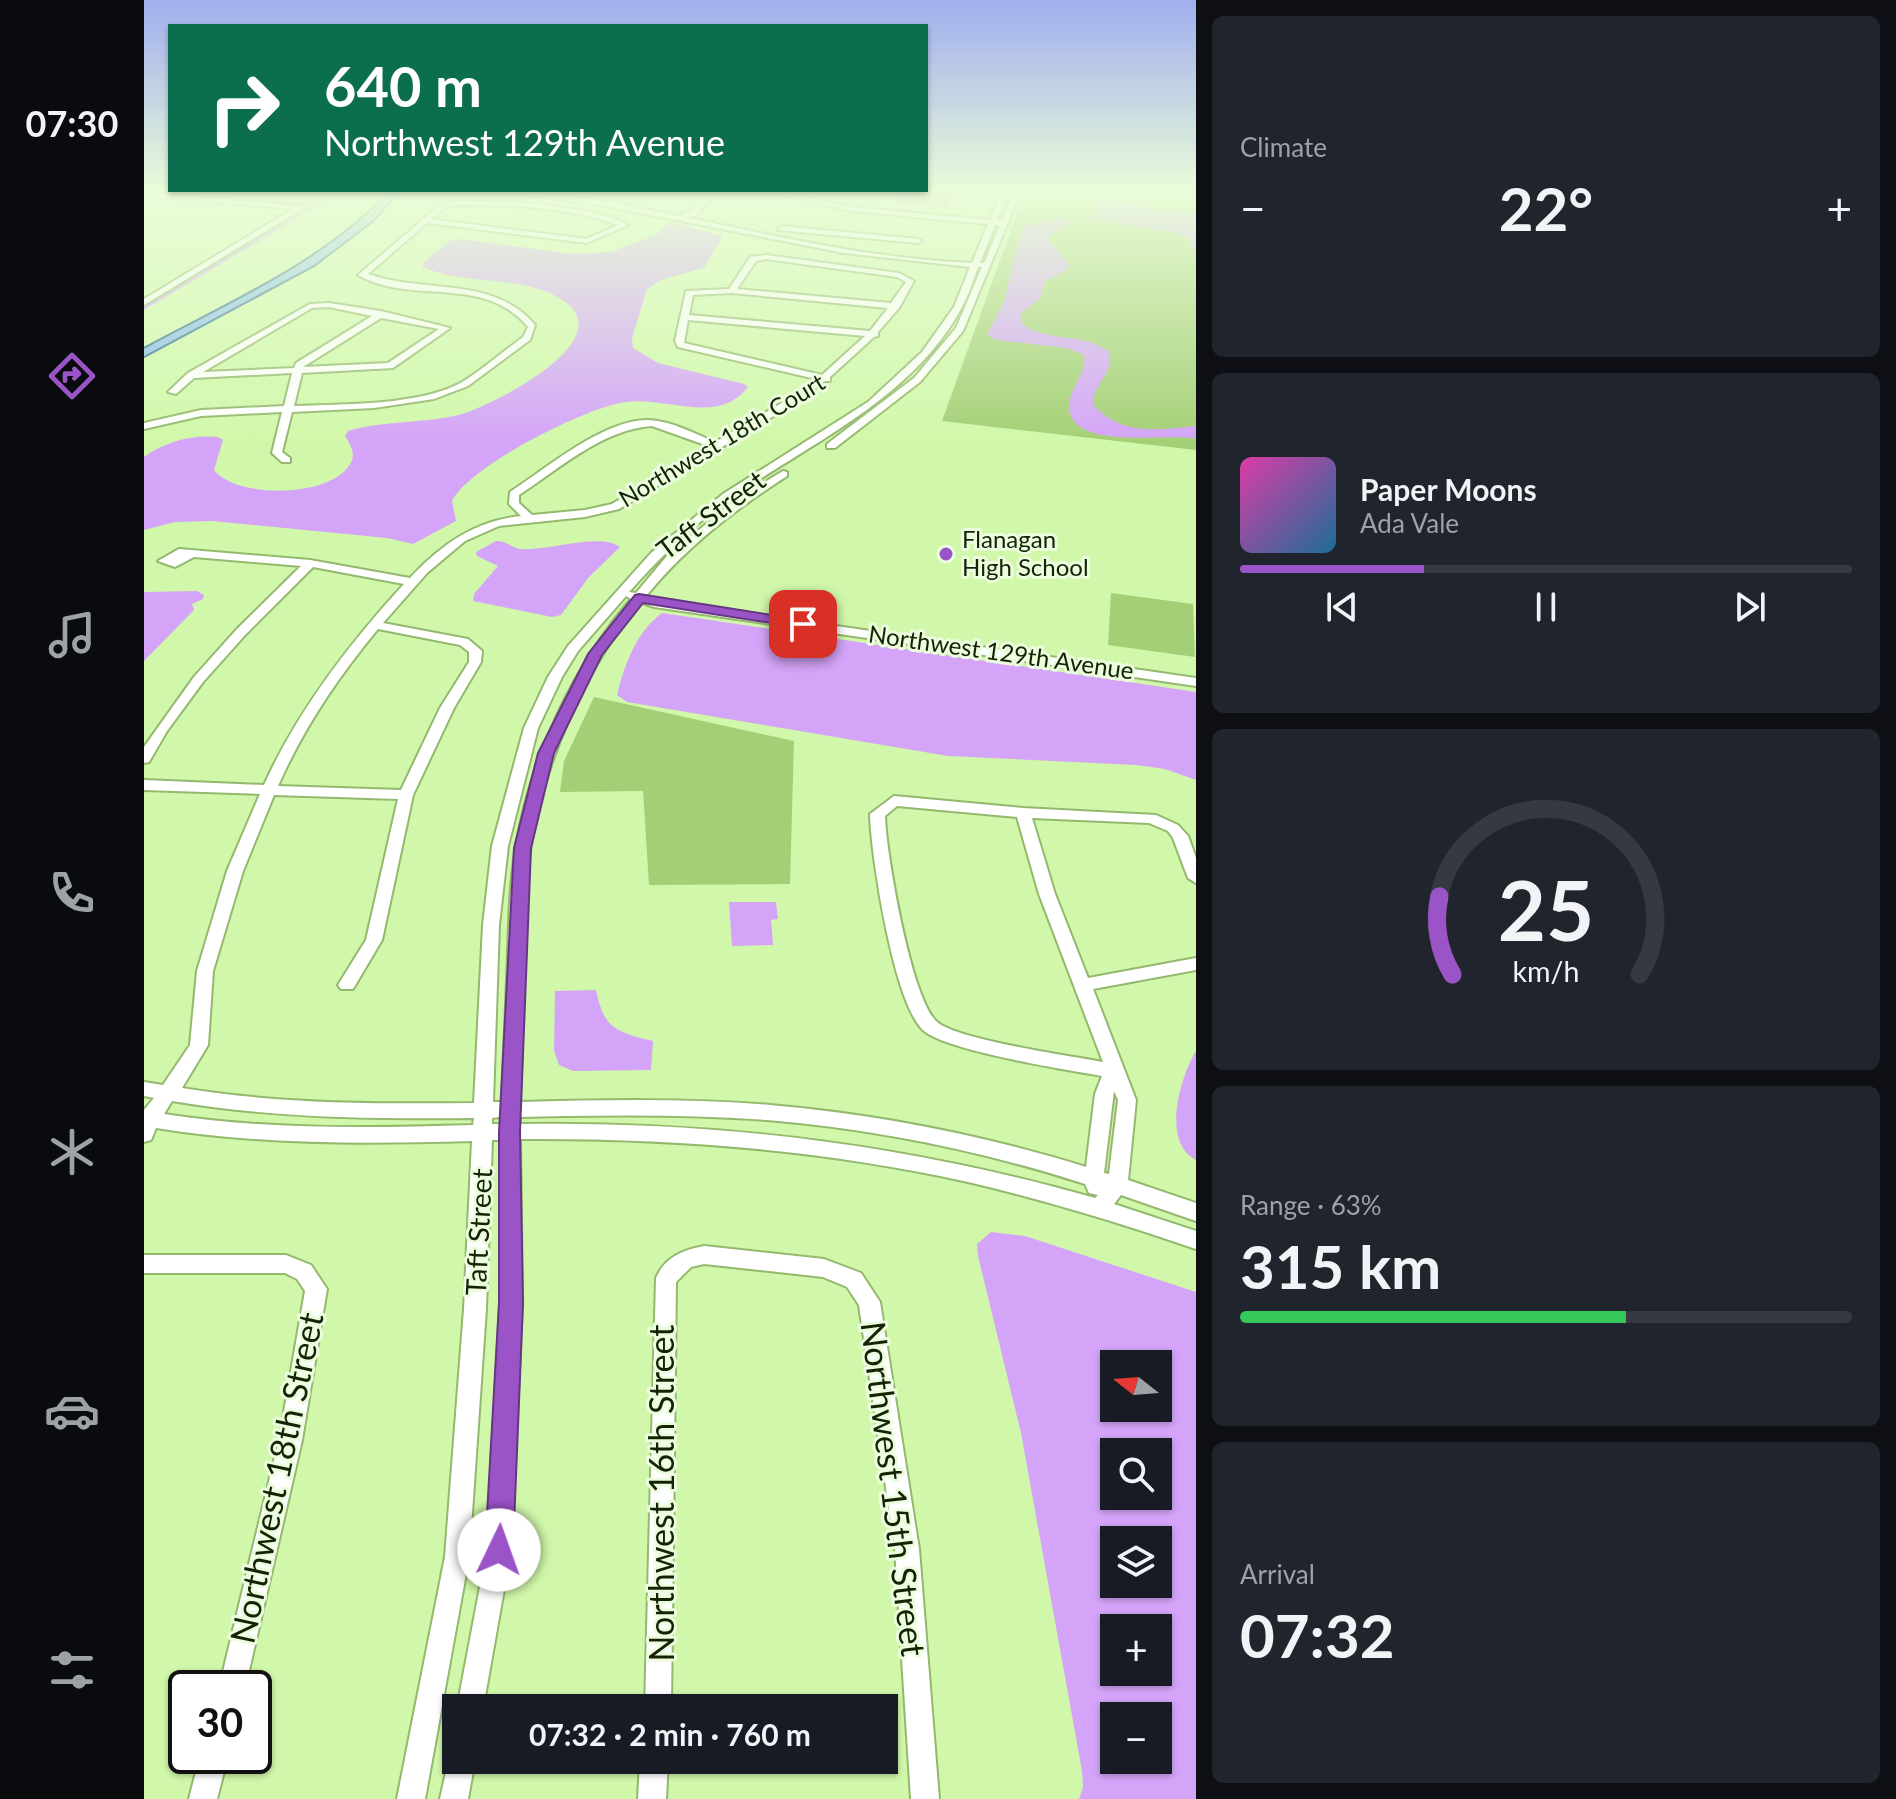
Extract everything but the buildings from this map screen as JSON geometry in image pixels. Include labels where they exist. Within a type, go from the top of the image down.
[{"type":"main road","points":[[144,344],[269,275]]},
{"type":"main road","points":[[144,353],[285,275]]},
{"type":"street","points":[[144,303],[190,275]]},
{"type":"street","points":[[144,426],[201,413],[374,405],[431,397],[465,384],[527,338],[532,327],[525,313],[515,306],[482,296],[362,275]]},
{"type":"street","name":"Northwest 18th Court","points":[[732,291],[742,275]]},
{"type":"street","name":"Northwest 18th Court","points":[[146,1124],[199,1045],[204,975],[232,875],[265,791],[308,712],[374,625],[413,582],[460,540],[490,526],[527,516],[591,513],[621,505],[827,379],[875,334],[896,306],[910,281],[907,277],[891,275]]},
{"type":"street","name":"Taft Street","points":[[473,1694],[499,1550],[511,1303],[510,1132],[517,925],[523,848],[532,803],[557,726],[635,594],[690,523],[760,475],[844,424],[910,369],[947,327],[970,275]]},
{"type":"street","points":[[817,455],[884,408],[939,357],[960,329],[984,275]]},
{"type":"street","points":[[827,379],[681,345],[679,341],[688,296],[693,291],[732,291],[896,306]]},
{"type":"street","points":[[173,392],[191,375],[305,308],[317,305],[446,328],[390,366],[191,375]]},
{"type":"street","points":[[286,460],[277,453],[299,365],[381,314]]},
{"type":"street","points":[[684,317],[875,334]]},
{"type":"street","points":[[527,516],[514,504],[514,494],[590,445],[640,423],[657,425],[717,446]]},
{"type":"street","name":"Taft Street","points":[[411,1799],[457,1557],[485,1110],[491,925],[500,846],[531,728],[555,677],[573,649],[706,528],[773,480],[806,461]]},
{"type":"street","points":[[760,475],[773,480]]},
{"type":"street","points":[[192,553],[310,563],[413,582]]},
{"type":"street","points":[[144,759],[193,688],[247,624],[310,563]]},
{"type":"street","name":"Northwest 129th Avenue","points":[[635,594],[1196,672]]},
{"type":"street","name":"Northwest 129th Avenue","points":[[635,594],[1196,682]]},
{"type":"street","points":[[347,985],[374,940],[406,795],[447,708],[475,662],[472,646],[374,625]]},
{"type":"street","points":[[1083,655],[1096,667]]},
{"type":"street","points":[[555,677],[581,681]]},
{"type":"street","points":[[144,785],[406,795]]},
{"type":"street","points":[[1113,1071],[955,1037],[928,1025],[918,1006],[891,912],[876,830],[877,814],[884,805],[908,801],[1023,813],[1134,817],[1163,822],[1180,836],[1196,878]]},
{"type":"street","points":[[510,803],[532,803]]},
{"type":"street","points":[[1023,813],[1047,894],[1107,1047],[1113,1071],[1127,1100],[1118,1184],[1100,1207]]},
{"type":"street","points":[[491,925],[517,925]]},
{"type":"street","points":[[1082,985],[1196,964]]},
{"type":"street","points":[[1100,1207],[1094,1178],[1104,1094],[1113,1071]]},
{"type":"street","points":[[144,1089],[265,1107],[708,1109],[828,1120],[960,1142],[1118,1184],[1196,1212]]},
{"type":"street","points":[[146,1124],[371,1138],[510,1132],[709,1133],[955,1170],[1100,1207],[1196,1240]]},
{"type":"street","name":"Northwest 15th Street","points":[[666,1278],[685,1259],[704,1255],[824,1268],[854,1280],[869,1302],[907,1549],[925,1799]]},
{"type":"street","name":"Northwest 18th Street","points":[[144,1264],[286,1264],[304,1272],[316,1289],[310,1336],[263,1565],[237,1670]]},
{"type":"street","name":"Northwest 16th Street","points":[[658,1694],[666,1278]]},
{"type":"street","points":[[203,1799],[209,1774]]},
{"type":"street","points":[[454,1799],[458,1774]]},
{"type":"street","points":[[652,1799],[653,1774]]},
{"type":"green space","points":[[995,275],[1196,275],[1196,450],[942,421]]},
{"type":"green space","points":[[1111,593],[1193,604],[1195,657],[1108,645]]},
{"type":"green space","points":[[594,697],[794,741],[790,884],[649,885],[643,791],[560,792],[564,761]]},
{"type":"shaded area","points":[[449,275],[678,275],[663,279],[647,289],[632,338],[633,348],[658,363],[748,387],[736,399],[722,405],[691,407],[626,402],[558,426],[481,471],[452,501],[456,521],[413,544],[387,538],[212,521],[175,522],[144,530],[144,457],[160,447],[189,438],[218,437],[223,440],[214,470],[226,480],[264,490],[308,488],[343,473],[353,457],[345,436],[348,431],[434,419],[478,408],[546,369],[565,352],[577,334],[577,317],[564,301],[548,292],[513,283]]},
{"type":"shaded area","points":[[1010,275],[1057,275],[1044,282],[1040,299],[1020,314],[1022,324],[1043,334],[1087,341],[1108,351],[1109,366],[1096,391],[1093,405],[1104,415],[1141,429],[1196,426],[1196,439],[1104,435],[1074,422],[1069,408],[1071,394],[1083,368],[1084,355],[1067,348],[996,340],[987,335],[1004,302]]},
{"type":"shaded area","points":[[496,541],[520,549],[599,541],[620,547],[589,577],[561,615],[552,617],[473,601],[474,594],[498,566],[477,556],[476,552]]},
{"type":"shaded area","points":[[197,591],[204,595],[203,599],[192,604],[194,610],[144,661],[144,592]]},
{"type":"shaded area","points":[[662,613],[1196,692],[1196,780],[1165,769],[1136,765],[948,756],[627,702],[617,695],[628,660],[645,629]]},
{"type":"shaded area","points":[[729,902],[776,902],[778,919],[771,920],[773,945],[732,946]]},
{"type":"shaded area","points":[[596,990],[603,1013],[614,1027],[653,1041],[651,1070],[573,1071],[559,1065],[554,1051],[555,991]]},
{"type":"shaded area","points":[[1196,1051],[1196,1160],[1185,1151],[1176,1124],[1184,1076]]},
{"type":"shaded area","points":[[991,1232],[1025,1236],[1196,1292],[1196,1799],[1079,1799],[1083,1787],[1082,1771],[1021,1433],[977,1244]]},
{"type":"waterway","points":[[144,308],[199,275]]},
{"type":"place","name":"Flanagan High School","points":[[946,554]]},
{"type":"route","points":[[499,1550],[511,1303],[510,1132],[517,925],[523,848],[546,753],[596,654],[616,624],[639,598],[654,603],[803,624]]}]
